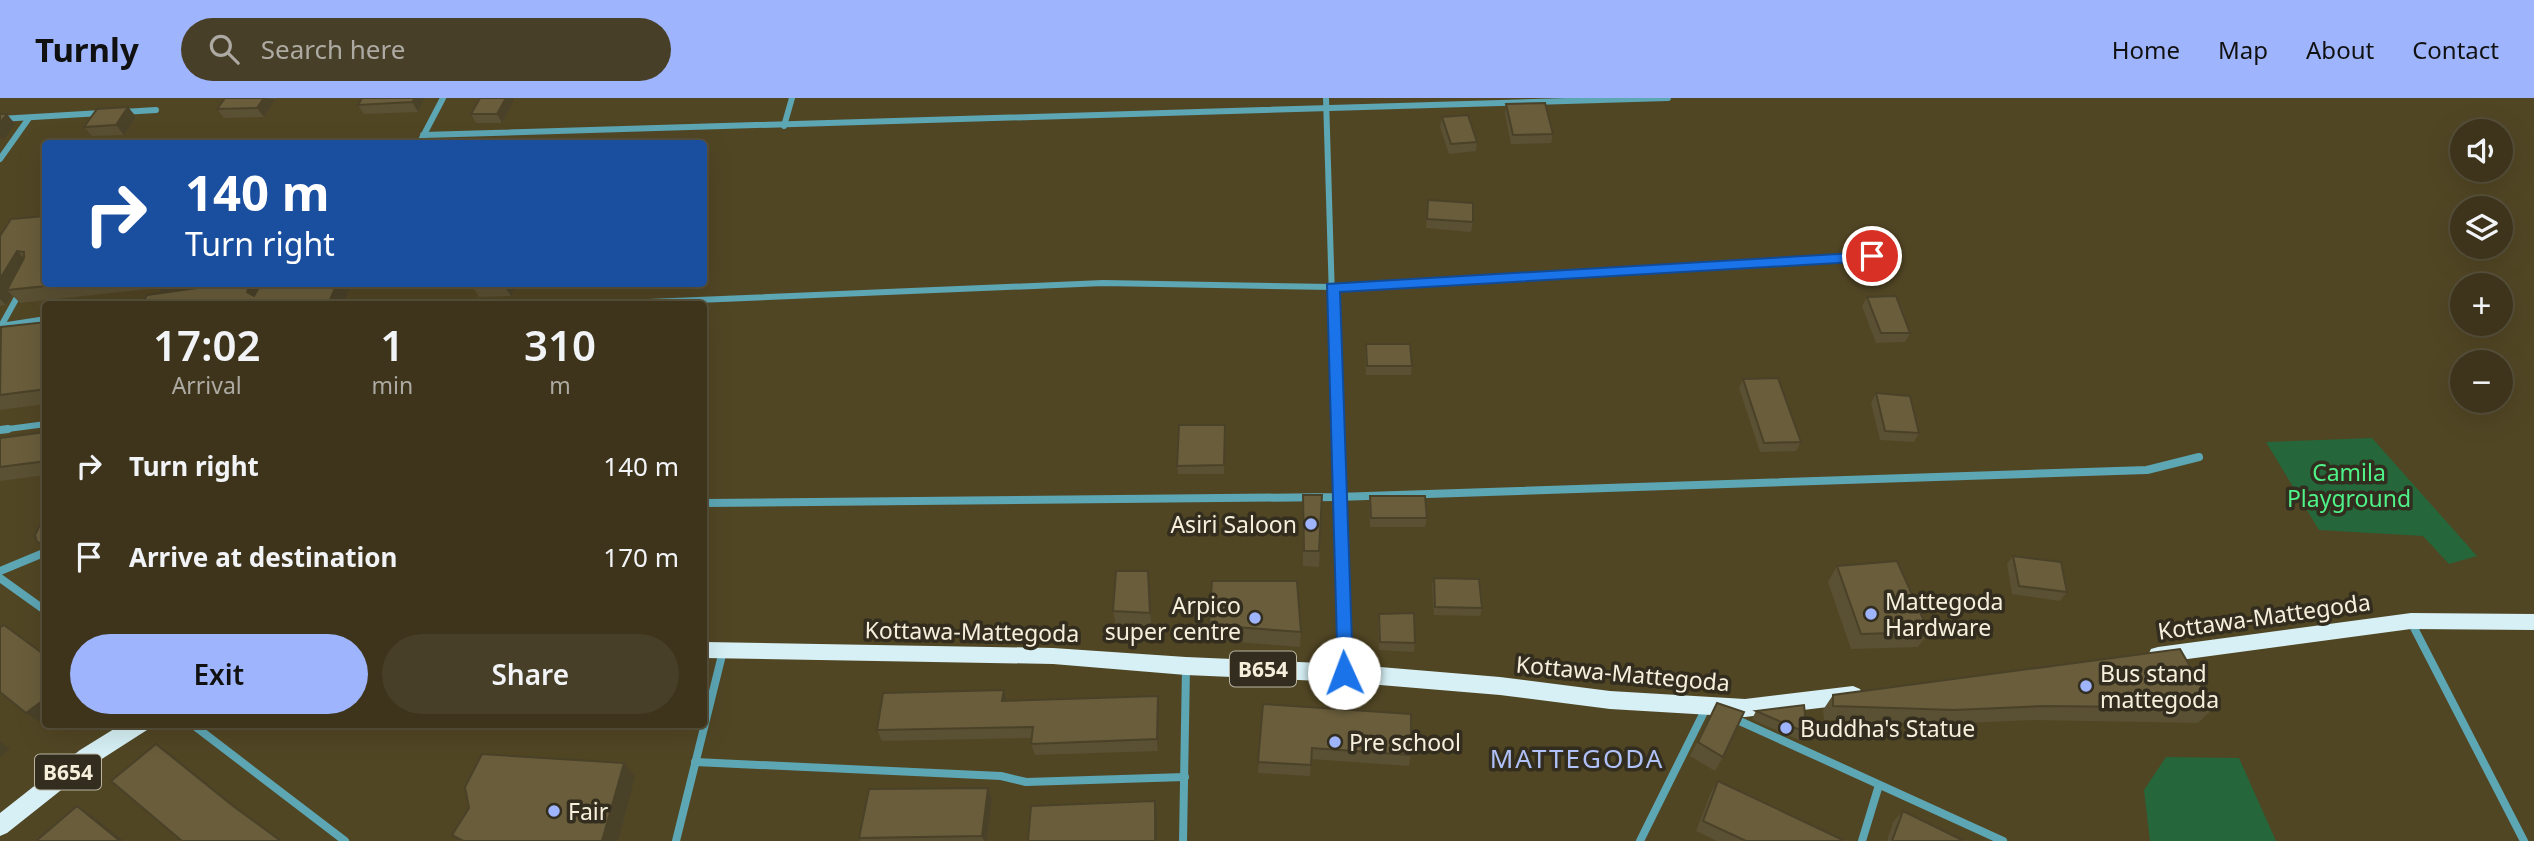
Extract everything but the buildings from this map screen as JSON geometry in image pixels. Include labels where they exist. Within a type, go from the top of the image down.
[{"type":"main road","name":"Kottawa-Mattegoda","points":[[2136,657],[2411,621],[2534,622]]},
{"type":"main road","name":"Kottawa-Mattegoda","points":[[713,651],[1053,656],[1186,666],[1344,673],[1500,686],[1609,700],[1745,708],[1875,692]]},
{"type":"main road","name":"B654","points":[[0,826],[87,757],[134,728]]},
{"type":"street","points":[[421,140],[443,98]]},
{"type":"street","points":[[784,126],[792,98]]},
{"type":"street","points":[[1326,98],[1344,673]]},
{"type":"street","points":[[423,135],[1668,98]]},
{"type":"street","points":[[118,112],[156,110]]},
{"type":"street","points":[[0,119],[106,113]]},
{"type":"street","points":[[0,159],[29,118]]},
{"type":"street","points":[[672,301],[1103,283],[1332,288],[1872,256]]},
{"type":"street","points":[[0,327],[26,281]]},
{"type":"street","points":[[0,327],[42,320]]},
{"type":"street","points":[[0,430],[42,425]]},
{"type":"street","points":[[707,503],[1337,497],[2147,470],[2199,457]]},
{"type":"street","points":[[0,571],[42,554]]},
{"type":"street","points":[[0,578],[42,608]]},
{"type":"street","points":[[2411,621],[2524,841]]},
{"type":"street","points":[[707,688],[713,651]]},
{"type":"street","points":[[1183,841],[1186,666]]},
{"type":"street","points":[[1642,840],[1707,706],[2003,841]]},
{"type":"street","points":[[197,728],[345,841]]},
{"type":"street","points":[[676,841],[701,728]]},
{"type":"street","points":[[695,762],[1001,776],[1026,782],[1185,777]]},
{"type":"street","points":[[1862,841],[1879,785]]},
{"type":"green space","name":"Camila Playground","points":[[2372,438],[2477,556],[2449,564],[2423,536],[2319,530],[2266,442]]},
{"type":"green space","points":[[2166,757],[2239,758],[2276,841],[2150,841],[2144,790]]},
{"type":"place","name":"Asiri Saloon","points":[[1311,524]]},
{"type":"place","name":"Mattegoda Hardware","points":[[1871,614]]},
{"type":"place","name":"Arpico super centre","points":[[1255,618]]},
{"type":"place","name":"Bus stand mattegoda","points":[[2086,686]]},
{"type":"place","name":"Buddha's Statue","points":[[1786,728]]},
{"type":"place","name":"Pre school","points":[[1335,742]]},
{"type":"place","name":"Fair","points":[[554,811]]},
{"type":"district","name":"MATTEGODA","points":[[1577,758]]},
{"type":"route","points":[[1344,673],[1332,288],[1872,256]]}]
